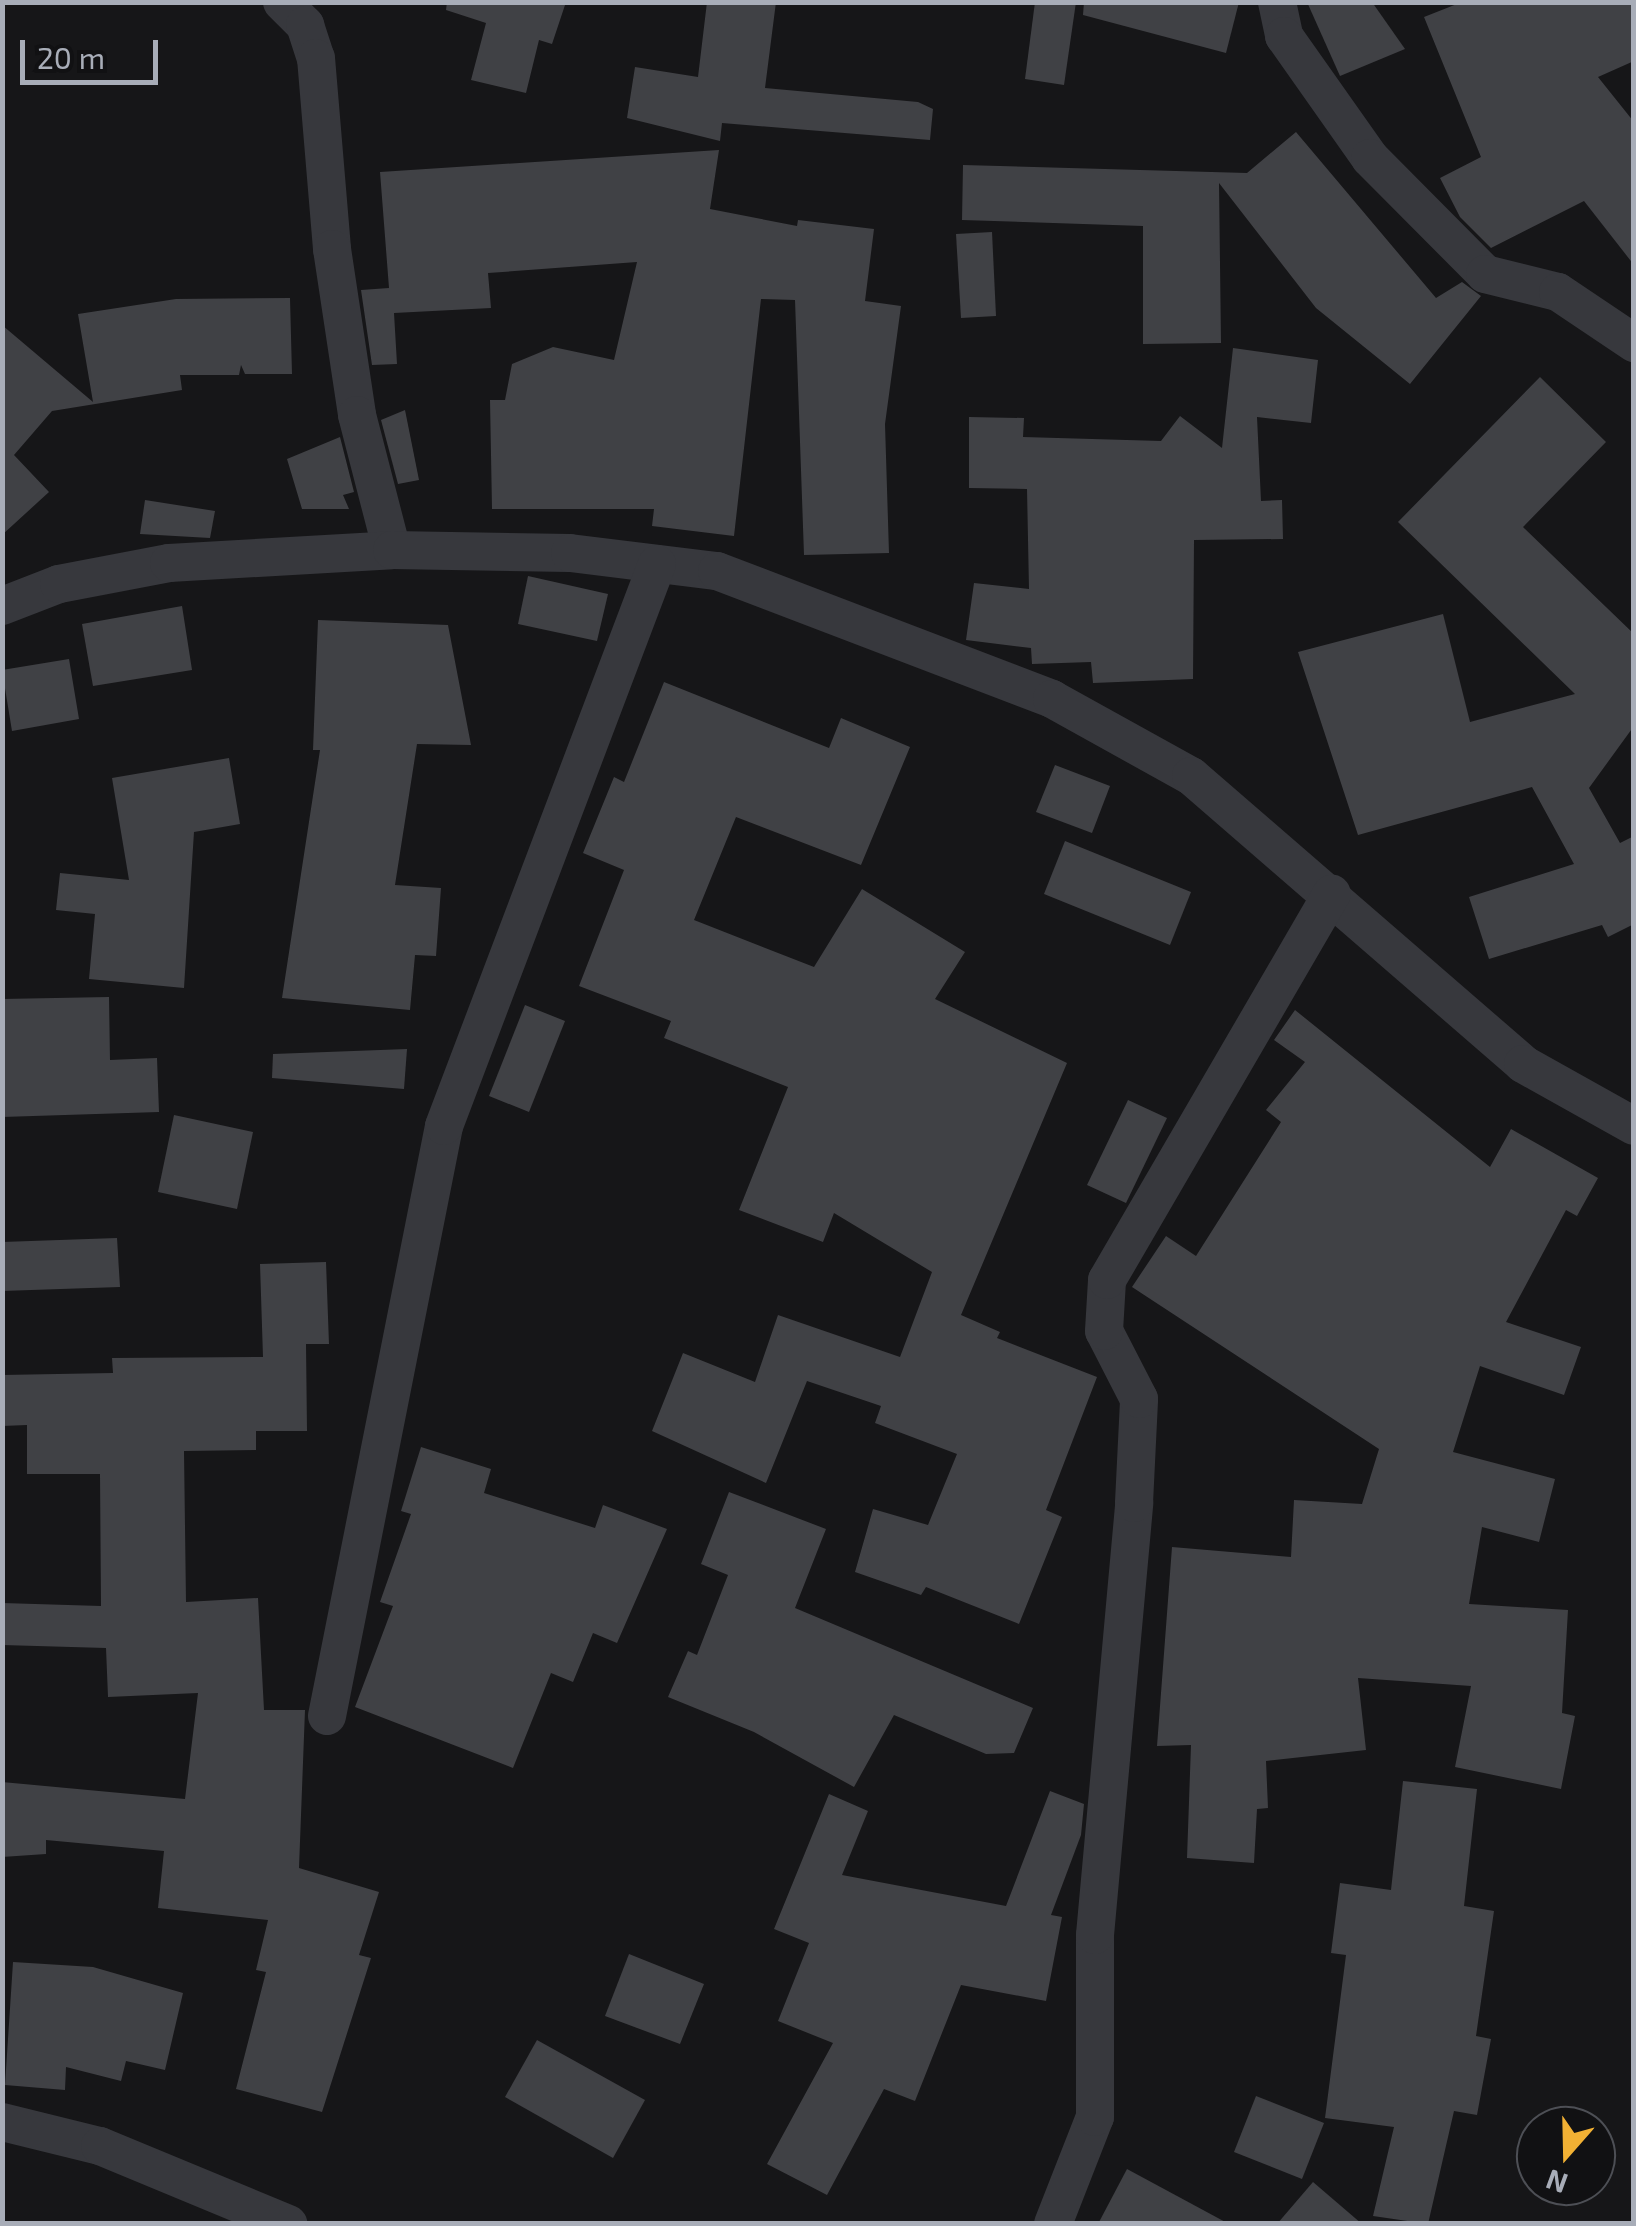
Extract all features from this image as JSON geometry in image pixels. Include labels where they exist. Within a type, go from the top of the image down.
[{"type":"street","points":[[282,2],[305,24],[316,58],[334,267],[357,415],[392,550]]},
{"type":"street","points":[[1277,2],[1284,36],[1370,158],[1485,274],[1558,292],[1634,342]]},
{"type":"street","points":[[2,606],[60,584],[168,563],[392,550],[570,553],[717,571],[830,609],[1052,699],[1191,776],[1332,894],[1523,1064],[1634,1126]]},
{"type":"street","points":[[328,1716],[444,1126],[658,564]]},
{"type":"street","points":[[1053,2224],[1095,2116],[1096,1934],[1140,1399],[1104,1330],[1107,1280],[1332,894]]},
{"type":"street","points":[[2,2122],[100,2146],[288,2224]]},
{"type":"building","points":[[447,2],[566,2],[552,44],[539,40],[526,93],[471,80],[486,23],[446,10]]},
{"type":"building","points":[[707,2],[776,2],[765,88],[918,102],[933,109],[930,140],[722,123],[720,141],[627,118],[635,67],[698,77]]},
{"type":"building","points":[[1035,2],[1076,2],[1064,85],[1025,79]]},
{"type":"building","points":[[1084,2],[1239,2],[1226,53],[1083,15]]},
{"type":"building","points":[[1307,2],[1372,2],[1405,49],[1340,76]]},
{"type":"building","points":[[1462,2],[1634,2],[1634,61],[1598,77],[1634,122],[1634,265],[1584,201],[1491,248],[1460,217],[1440,178],[1481,157],[1424,17]]},
{"type":"building","points":[[1296,132],[1436,298],[1462,282],[1481,296],[1410,384],[1316,308],[1219,183],[1221,343],[1143,344],[1143,226],[962,220],[963,165],[1247,173]]},
{"type":"building","points":[[719,150],[710,209],[797,226],[798,220],[874,229],[865,301],[901,306],[885,424],[889,553],[804,555],[795,300],[761,299],[734,536],[652,526],[654,509],[492,509],[490,400],[505,400],[512,364],[553,347],[614,360],[637,262],[488,273],[491,308],[394,313],[397,364],[372,365],[361,290],[389,288],[380,172]]},
{"type":"building","points":[[992,232],[996,316],[961,318],[956,234]]},
{"type":"building","points":[[290,298],[292,374],[245,374],[241,365],[239,375],[180,375],[182,390],[52,411],[14,455],[49,492],[2,535],[2,325],[93,402],[78,314],[176,299]]},
{"type":"building","points":[[1233,348],[1318,360],[1311,423],[1257,417],[1261,501],[1282,500],[1283,539],[1194,540],[1193,679],[1093,683],[1091,662],[1032,664],[1031,648],[966,640],[974,583],[1029,589],[1027,489],[969,488],[969,417],[1024,418],[1023,437],[1161,441],[1180,416],[1222,448]]},
{"type":"building","points":[[1540,377],[1606,442],[1523,527],[1634,634],[1634,726],[1589,788],[1620,843],[1634,836],[1634,924],[1608,937],[1602,925],[1489,959],[1469,897],[1574,864],[1532,787],[1358,835],[1298,652],[1443,614],[1470,722],[1575,694],[1398,522]]},
{"type":"building","points":[[405,410],[419,480],[398,484],[381,420]]},
{"type":"building","points":[[340,437],[354,492],[343,495],[349,509],[302,509],[287,459]]},
{"type":"building","points":[[145,500],[215,511],[210,538],[140,534]]},
{"type":"building","points":[[528,576],[608,594],[597,641],[518,624]]},
{"type":"building","points":[[182,606],[192,670],[93,686],[82,624]]},
{"type":"building","points":[[318,620],[448,625],[471,745],[417,744],[395,885],[441,888],[436,956],[415,955],[410,1010],[282,998],[320,750],[313,750]]},
{"type":"building","points":[[69,659],[79,719],[12,731],[2,670]]},
{"type":"building","points":[[664,682],[829,748],[841,718],[910,747],[861,865],[736,817],[694,920],[814,967],[862,889],[965,952],[935,999],[1067,1063],[961,1315],[1000,1332],[997,1338],[1097,1377],[1046,1510],[1062,1517],[1019,1624],[926,1587],[921,1595],[855,1572],[873,1509],[928,1525],[957,1454],[875,1423],[881,1406],[807,1381],[766,1483],[652,1431],[683,1353],[755,1382],[778,1315],[900,1357],[932,1272],[834,1213],[823,1242],[739,1210],[788,1087],[664,1038],[671,1021],[579,986],[624,870],[583,853],[614,777],[624,782]]},
{"type":"building","points":[[229,758],[240,824],[194,832],[184,988],[89,979],[95,914],[56,910],[60,873],[129,880],[112,778]]},
{"type":"building","points":[[1055,765],[1110,786],[1092,833],[1036,812]]},
{"type":"building","points":[[1065,841],[1191,892],[1170,945],[1044,894]]},
{"type":"building","points":[[109,997],[110,1060],[157,1058],[159,1112],[2,1117],[2,999]]},
{"type":"building","points":[[525,1005],[565,1021],[529,1112],[489,1096]]},
{"type":"building","points":[[1295,1010],[1490,1167],[1511,1129],[1598,1178],[1577,1216],[1566,1210],[1506,1322],[1581,1347],[1564,1395],[1480,1366],[1453,1452],[1555,1479],[1539,1542],[1482,1527],[1469,1604],[1568,1610],[1562,1713],[1575,1716],[1561,1789],[1455,1767],[1471,1686],[1358,1678],[1366,1750],[1266,1761],[1268,1808],[1257,1809],[1254,1863],[1187,1858],[1191,1745],[1157,1746],[1172,1547],[1291,1557],[1294,1500],[1362,1504],[1379,1449],[1132,1287],[1166,1236],[1196,1256],[1281,1122],[1266,1110],[1305,1062],[1274,1040]]},
{"type":"building","points":[[407,1049],[404,1089],[272,1078],[273,1054]]},
{"type":"building","points":[[1128,1100],[1167,1118],[1126,1203],[1087,1185]]},
{"type":"building","points":[[174,1115],[253,1132],[237,1209],[158,1192]]},
{"type":"building","points":[[117,1238],[120,1287],[2,1291],[2,1242]]},
{"type":"building","points":[[326,1262],[329,1344],[306,1344],[307,1431],[256,1431],[256,1450],[184,1451],[186,1602],[258,1598],[264,1710],[305,1710],[299,1868],[379,1892],[359,1955],[371,1958],[322,2112],[236,2089],[266,1972],[256,1970],[268,1920],[158,1908],[164,1851],[46,1840],[46,1854],[2,1857],[2,1782],[185,1799],[198,1693],[108,1697],[106,1648],[2,1645],[2,1603],[101,1606],[100,1474],[27,1474],[27,1425],[2,1426],[2,1375],[113,1373],[112,1358],[263,1357],[260,1264]]},
{"type":"building","points":[[421,1447],[491,1469],[484,1493],[595,1528],[603,1505],[667,1529],[617,1643],[593,1633],[573,1682],[551,1673],[513,1768],[355,1707],[393,1606],[380,1602],[411,1514],[401,1511]]},
{"type":"building","points":[[729,1492],[826,1529],[795,1608],[1033,1708],[1014,1753],[986,1754],[894,1715],[854,1787],[754,1732],[668,1697],[688,1651],[697,1655],[728,1575],[701,1564]]},
{"type":"building","points":[[1403,1781],[1477,1789],[1464,1906],[1494,1911],[1476,2036],[1491,2039],[1477,2115],[1454,2111],[1428,2224],[1373,2216],[1394,2127],[1325,2118],[1346,1955],[1331,1953],[1340,1883],[1391,1890]]},
{"type":"building","points":[[1050,1791],[1084,1804],[1081,1835],[1051,1915],[1062,1917],[1046,2001],[961,1985],[915,2101],[884,2089],[827,2195],[767,2164],[833,2043],[778,2021],[809,1943],[774,1929],[829,1794],[868,1811],[842,1875],[1006,1906]]},
{"type":"building","points":[[629,1954],[704,1984],[680,2044],[605,2016]]},
{"type":"building","points":[[13,1962],[93,1967],[183,1993],[165,2070],[126,2061],[121,2081],[66,2067],[65,2090],[5,2085]]},
{"type":"building","points":[[537,2040],[645,2100],[613,2158],[505,2097]]},
{"type":"building","points":[[1256,2096],[1324,2123],[1302,2179],[1234,2152]]},
{"type":"building","points":[[1127,2169],[1229,2224],[1098,2224]]},
{"type":"building","points":[[1313,2182],[1362,2224],[1277,2224]]}]
